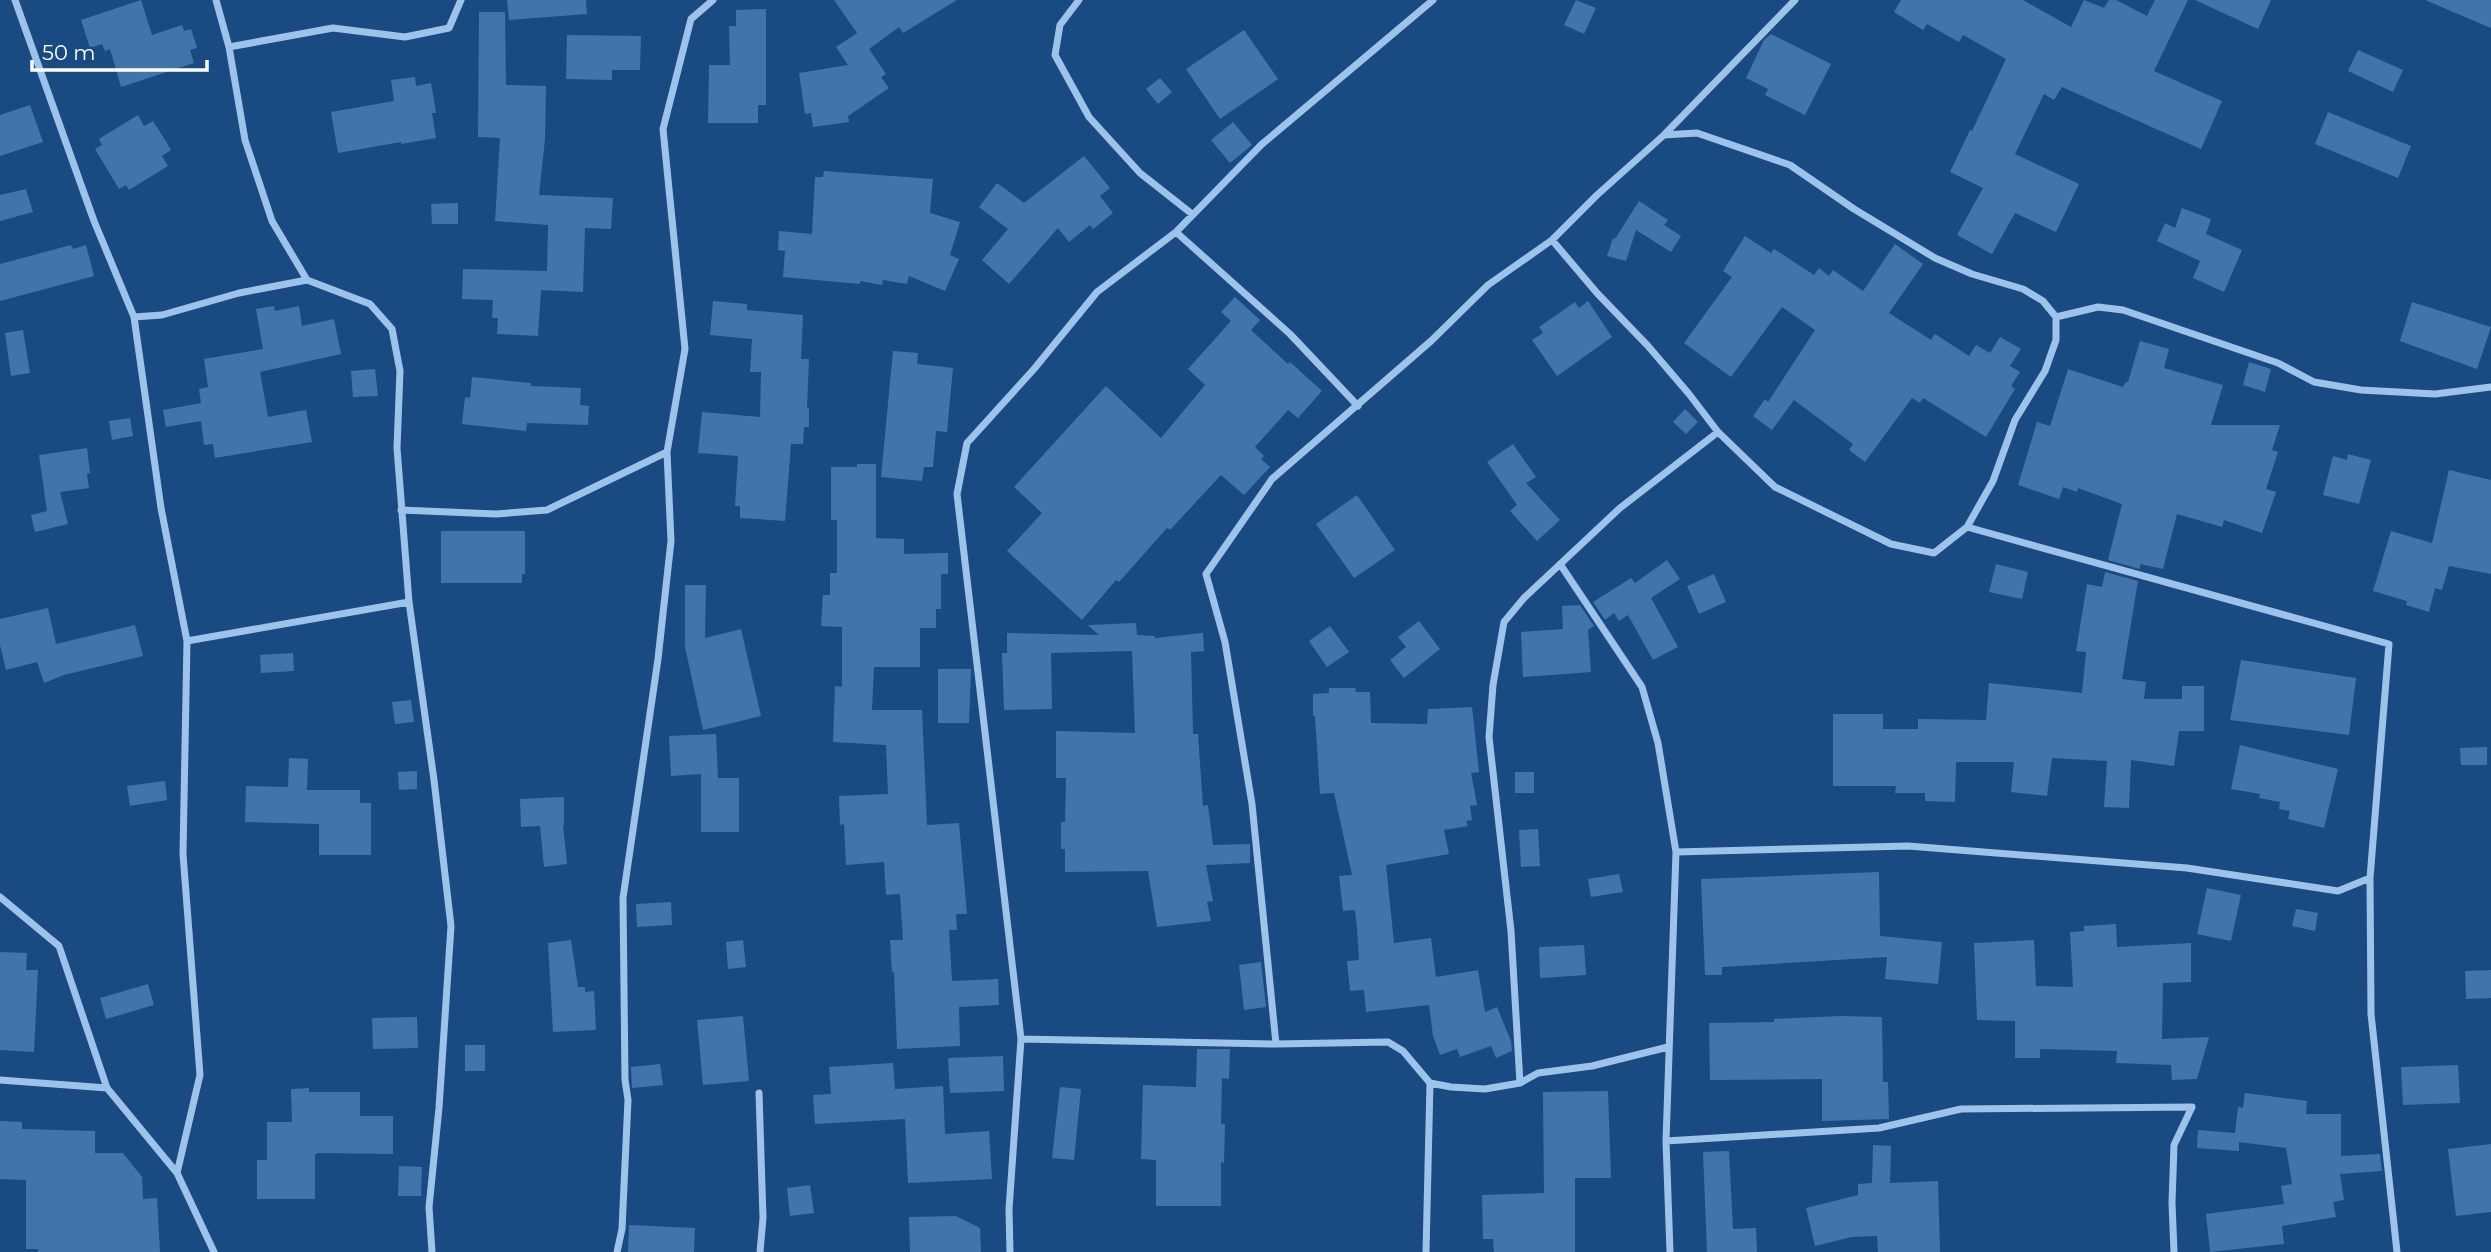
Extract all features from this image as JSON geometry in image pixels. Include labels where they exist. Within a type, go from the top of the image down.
[{"type":"street","points":[[15,0],[94,221],[134,317],[161,508],[187,641],[183,854],[200,1075],[177,1173]]},
{"type":"street","points":[[216,0],[229,47],[245,140],[272,221],[307,280]]},
{"type":"street","points":[[229,47],[333,28],[405,37],[449,28],[461,0]]},
{"type":"street","points":[[617,1252],[622,1229],[628,1100],[625,1080],[624,898],[658,659],[671,541],[667,452],[685,349],[663,129],[691,19],[713,0]]},
{"type":"street","points":[[1079,0],[1060,25],[1055,55],[1089,117],[1140,173],[1192,214]]},
{"type":"street","points":[[1010,1252],[1009,1209],[1021,1039],[957,494],[967,443],[1034,369],[1097,292],[1176,232],[1261,145],[1433,0]]},
{"type":"street","points":[[1276,1044],[1252,804],[1224,642],[1206,575],[1272,479],[1431,341],[1488,285],[1552,240],[1664,135],[1795,0]]},
{"type":"street","points":[[1552,240],[1597,293],[1656,355],[1718,432],[1775,487],[1891,544],[1934,553],[1967,527],[1993,481],[2015,420],[2045,371],[2056,340],[2056,317],[2043,301],[2023,289],[1972,274],[1935,258],[1854,209],[1790,165],[1697,133],[1664,135]]},
{"type":"street","points":[[1176,232],[1290,334],[1358,406]]},
{"type":"street","points":[[134,317],[162,315],[239,293],[307,280],[370,304],[393,329],[400,371],[397,448],[409,602],[451,926],[440,1094],[429,1206],[432,1252]]},
{"type":"street","points":[[2056,317],[2098,307],[2123,310],[2278,363],[2314,382],[2361,390],[2435,394],[2491,387]]},
{"type":"street","points":[[1520,1083],[1511,931],[1489,737],[1493,685],[1504,622],[1524,598],[1620,508],[1718,432]]},
{"type":"street","points":[[401,510],[496,514],[547,510],[667,452]]},
{"type":"street","points":[[1967,527],[2389,645],[2370,878],[2371,1014],[2397,1252]]},
{"type":"street","points":[[1560,564],[1642,687],[1658,743],[1676,852],[1666,1141],[1670,1252]]},
{"type":"street","points":[[187,641],[409,602]]},
{"type":"street","points":[[1676,852],[1908,846],[2187,868],[2338,891],[2370,878]]},
{"type":"street","points":[[0,897],[59,946],[107,1088],[177,1173],[214,1252]]},
{"type":"street","points":[[1021,1039],[1276,1044],[1388,1042],[1403,1051],[1430,1083],[1485,1089],[1520,1083],[1538,1073],[1592,1066],[1668,1047]]},
{"type":"street","points":[[0,1080],[107,1088]]},
{"type":"street","points":[[1426,1252],[1430,1083]]},
{"type":"street","points":[[759,1093],[763,1218],[760,1252]]},
{"type":"street","points":[[1666,1141],[1879,1128],[1961,1109],[2192,1107],[2174,1145],[2174,1252]]},
{"type":"building","points":[[141,0],[152,35],[182,25],[184,31],[191,29],[197,48],[190,50],[194,63],[121,87],[110,49],[105,51],[102,44],[90,48],[81,20]]},
{"type":"building","points":[[507,0],[586,0],[587,14],[509,20]]},
{"type":"building","points":[[834,0],[957,0],[903,33],[899,27],[869,49],[886,74],[881,77],[889,88],[848,116],[849,122],[813,127],[811,113],[805,114],[799,73],[848,65],[836,47],[857,33]]},
{"type":"building","points":[[1576,0],[1596,8],[1584,34],[1564,25]]},
{"type":"building","points":[[1901,0],[2023,0],[2071,27],[2084,0],[2104,8],[2109,0],[2116,0],[2147,16],[2155,0],[2188,0],[2154,71],[2222,101],[2201,149],[2062,87],[2054,100],[2044,94],[2015,154],[2079,184],[2056,232],[2015,213],[1992,254],[1957,235],[1983,188],[1950,172],[2006,59],[1963,35],[1959,42],[1927,24],[1923,30],[1894,12]]},
{"type":"building","points":[[2195,0],[2271,0],[2258,29]]},
{"type":"building","points":[[2425,0],[2491,0],[2491,28]]},
{"type":"building","points":[[766,9],[766,105],[758,105],[758,123],[708,123],[709,65],[730,65],[729,26],[736,26],[736,10]]},
{"type":"building","points":[[479,12],[505,12],[506,85],[546,86],[545,139],[539,195],[613,198],[611,229],[585,228],[583,292],[541,290],[538,336],[497,334],[498,318],[492,318],[493,300],[462,299],[463,269],[547,271],[548,225],[495,221],[500,138],[478,137]]},
{"type":"building","points":[[1244,30],[1278,79],[1220,119],[1186,69]]},
{"type":"building","points":[[1771,34],[1831,64],[1805,115],[1765,95],[1768,89],[1746,78],[1764,40]]},
{"type":"building","points":[[567,35],[641,36],[640,70],[612,70],[612,80],[566,79]]},
{"type":"building","points":[[2358,50],[2403,70],[2393,92],[2348,71]]},
{"type":"building","points":[[415,77],[416,86],[431,83],[436,113],[432,113],[436,138],[338,153],[331,112],[394,101],[391,80]]},
{"type":"building","points":[[1160,78],[1172,92],[1158,104],[1146,89]]},
{"type":"building","points":[[30,105],[43,142],[0,156],[0,115]]},
{"type":"building","points":[[2328,112],[2411,146],[2398,178],[2315,144]]},
{"type":"building","points":[[138,115],[144,126],[153,121],[167,143],[171,150],[162,156],[168,166],[129,190],[126,185],[119,189],[95,149],[102,145],[99,139]]},
{"type":"building","points":[[1233,122],[1252,145],[1230,163],[1211,140]]},
{"type":"building","points":[[1084,156],[1110,188],[1100,196],[1113,213],[1093,229],[1090,225],[1069,242],[1058,228],[1009,284],[982,260],[1008,229],[979,207],[997,183],[1024,203]]},
{"type":"building","points":[[824,171],[933,179],[930,213],[960,222],[950,255],[959,259],[945,291],[909,276],[907,284],[883,280],[882,285],[860,281],[860,284],[783,277],[785,251],[778,250],[779,231],[812,234],[815,177],[823,177]]},
{"type":"building","points":[[26,189],[33,212],[0,221],[0,195]]},
{"type":"building","points":[[1639,201],[1668,220],[1664,225],[1681,236],[1671,252],[1636,230],[1626,261],[1607,256],[1613,238],[1615,239]]},
{"type":"building","points":[[458,203],[458,224],[432,224],[431,204]]},
{"type":"building","points":[[2182,208],[2211,219],[2206,234],[2242,250],[2224,292],[2193,278],[2200,261],[2157,241],[2165,223],[2175,228]]},
{"type":"building","points":[[1745,236],[1771,253],[1774,249],[1814,275],[1819,268],[1829,276],[1833,270],[1863,291],[1895,244],[1923,264],[1889,313],[1931,340],[1935,334],[1969,356],[1976,345],[1990,353],[2000,337],[2021,349],[2010,366],[2020,372],[2011,386],[2015,389],[1986,437],[1923,398],[1920,403],[1912,398],[1865,462],[1849,450],[1853,444],[1794,400],[1772,430],[1753,416],[1765,399],[1768,402],[1815,330],[1782,307],[1731,377],[1684,343],[1732,277],[1723,271]]},
{"type":"building","points":[[71,245],[73,249],[86,245],[94,276],[0,301],[0,264]]},
{"type":"building","points":[[1235,297],[1260,320],[1251,330],[1322,391],[1298,418],[1288,410],[1255,447],[1264,456],[1261,459],[1270,467],[1244,495],[1221,475],[1170,530],[1167,528],[1119,582],[1116,580],[1082,620],[1007,551],[1042,513],[1014,487],[1106,386],[1161,438],[1205,385],[1188,369],[1231,321],[1221,312]]},
{"type":"building","points":[[713,301],[747,304],[747,310],[803,315],[801,359],[809,359],[809,427],[804,427],[803,444],[791,444],[785,521],[740,518],[740,506],[735,506],[738,456],[698,453],[702,412],[760,417],[761,372],[750,372],[752,339],[710,335]]},
{"type":"building","points":[[1588,301],[1612,337],[1557,376],[1532,340],[1543,333],[1539,327],[1575,302],[1579,308]]},
{"type":"building","points":[[2412,302],[2491,327],[2477,369],[2400,341]]},
{"type":"building","points":[[274,306],[275,311],[299,306],[302,326],[334,319],[341,354],[260,372],[268,417],[306,410],[312,442],[215,458],[213,444],[204,445],[201,421],[166,427],[163,410],[201,403],[199,389],[208,387],[204,359],[263,349],[256,309]]},
{"type":"building","points":[[23,330],[30,373],[11,376],[5,333]]},
{"type":"building","points":[[2140,341],[2169,349],[2164,368],[2223,385],[2211,425],[2280,425],[2272,450],[2278,452],[2266,489],[2276,492],[2262,533],[2224,520],[2222,527],[2177,514],[2163,569],[2140,564],[2140,569],[2108,560],[2122,504],[2078,488],[2077,492],[2063,487],[2059,499],[2018,485],[2037,422],[2050,426],[2068,369],[2123,387],[2128,382]]},
{"type":"building","points":[[893,351],[918,353],[917,364],[953,368],[947,432],[936,431],[933,467],[924,467],[922,481],[881,477]]},
{"type":"building","points":[[2249,362],[2271,369],[2265,392],[2243,385]]},
{"type":"building","points":[[375,369],[378,396],[353,397],[351,371]]},
{"type":"building","points":[[472,377],[531,383],[531,386],[581,388],[580,405],[589,406],[588,425],[527,423],[526,431],[462,424],[465,397],[470,398]]},
{"type":"building","points":[[1685,409],[1698,422],[1686,434],[1673,422]]},
{"type":"building","points":[[130,418],[133,436],[112,440],[109,421]]},
{"type":"building","points":[[1513,444],[1536,477],[1526,483],[1560,520],[1537,541],[1510,511],[1517,505],[1487,462]]},
{"type":"building","points":[[87,448],[89,488],[60,492],[68,524],[35,532],[31,515],[47,511],[39,455]]},
{"type":"building","points":[[2348,454],[2371,460],[2359,504],[2323,495],[2333,456],[2347,460]]},
{"type":"building","points":[[857,464],[876,464],[876,538],[904,539],[904,554],[948,553],[948,574],[941,574],[941,609],[936,609],[936,628],[920,628],[920,667],[874,667],[872,710],[922,710],[927,825],[959,823],[967,914],[956,914],[957,930],[949,930],[952,981],[998,979],[999,1005],[959,1007],[960,1046],[897,1049],[890,940],[903,940],[900,894],[886,895],[884,862],[846,865],[844,824],[840,825],[839,796],[888,794],[886,745],[833,742],[835,686],[842,687],[842,627],[821,626],[823,595],[830,595],[830,573],[837,573],[837,520],[831,520],[831,467],[857,467]]},
{"type":"building","points":[[2449,470],[2491,480],[2491,574],[2449,566],[2442,590],[2435,588],[2429,612],[2406,605],[2407,601],[2373,591],[2391,531],[2432,543]]},
{"type":"building","points":[[1357,495],[1395,550],[1354,578],[1316,524]]},
{"type":"building","points":[[441,531],[525,531],[525,574],[522,574],[522,583],[441,583]]},
{"type":"building","points":[[1667,560],[1680,579],[1651,598],[1678,647],[1653,660],[1628,615],[1619,621],[1614,613],[1605,620],[1593,602],[1631,578],[1635,583]]},
{"type":"building","points":[[1996,564],[2028,572],[2022,599],[1989,592]]},
{"type":"building","points":[[2105,572],[2138,581],[2122,679],[2146,682],[2144,699],[2182,699],[2182,686],[2204,686],[2204,731],[2179,731],[2174,766],[2131,760],[2129,808],[2104,807],[2107,761],[2052,758],[2047,796],[2011,792],[2014,762],[1956,762],[1955,802],[1925,801],[1925,793],[1895,793],[1896,786],[1833,786],[1833,714],[1883,714],[1883,729],[1918,729],[1918,719],[1986,720],[1989,683],[2082,693],[2086,652],[2076,651],[2087,584],[2102,587]]},
{"type":"building","points":[[1714,574],[1726,602],[1699,614],[1687,586]]},
{"type":"building","points":[[685,585],[706,585],[705,638],[741,629],[761,716],[703,730],[685,647]]},
{"type":"building","points":[[1580,605],[1594,626],[1588,630],[1591,672],[1523,677],[1521,632],[1563,629],[1562,606]]},
{"type":"building","points":[[48,608],[56,644],[135,625],[143,656],[64,675],[44,683],[37,662],[6,670],[0,645],[0,619]]},
{"type":"building","points":[[1419,621],[1440,649],[1404,678],[1390,660],[1406,647],[1398,637]]},
{"type":"building","points":[[1136,623],[1137,635],[1155,638],[1203,633],[1204,651],[1191,652],[1193,734],[1198,734],[1203,806],[1208,805],[1213,845],[1250,844],[1250,863],[1206,865],[1213,901],[1207,902],[1211,921],[1157,927],[1148,871],[1065,872],[1065,849],[1061,849],[1061,822],[1065,822],[1066,778],[1056,778],[1056,731],[1135,733],[1132,651],[1051,653],[1052,709],[1004,710],[1002,653],[1007,653],[1007,633],[1099,635],[1088,625]]},
{"type":"building","points":[[1330,626],[1349,652],[1327,667],[1309,641]]},
{"type":"building","points":[[293,653],[294,671],[261,673],[260,655]]},
{"type":"building","points":[[2241,660],[2356,678],[2349,735],[2230,720]]},
{"type":"building","points":[[938,669],[971,669],[969,723],[938,723]]},
{"type":"building","points":[[1329,688],[1355,688],[1356,692],[1370,692],[1371,723],[1427,724],[1428,709],[1472,707],[1479,772],[1471,773],[1477,805],[1470,806],[1472,820],[1466,821],[1468,826],[1444,830],[1449,854],[1386,865],[1394,943],[1431,938],[1436,977],[1478,970],[1485,1012],[1497,1007],[1511,1041],[1512,1051],[1496,1058],[1491,1046],[1460,1057],[1457,1049],[1440,1055],[1433,1036],[1429,1005],[1366,1012],[1364,990],[1350,991],[1347,961],[1359,960],[1357,929],[1355,910],[1343,911],[1339,876],[1352,875],[1334,793],[1320,794],[1313,716],[1313,694],[1329,693]]},
{"type":"building","points":[[411,700],[414,722],[395,724],[392,702]]},
{"type":"building","points":[[716,734],[718,778],[739,778],[739,832],[701,832],[701,774],[671,776],[669,736]]},
{"type":"building","points":[[2240,745],[2338,769],[2324,828],[2288,819],[2290,811],[2279,809],[2280,802],[2259,798],[2260,794],[2231,789]]},
{"type":"building","points":[[2487,747],[2487,765],[2461,765],[2460,748]]},
{"type":"building","points":[[289,758],[308,759],[307,790],[360,790],[360,803],[371,803],[371,855],[319,855],[319,824],[245,822],[246,786],[288,787]]},
{"type":"building","points":[[417,771],[417,789],[399,790],[398,772]]},
{"type":"building","points":[[1515,772],[1534,772],[1534,793],[1515,793]]},
{"type":"building","points":[[165,781],[167,800],[130,806],[127,786]]},
{"type":"building","points":[[564,797],[563,825],[567,864],[544,867],[540,826],[521,827],[520,799]]},
{"type":"building","points":[[1538,829],[1540,866],[1521,867],[1519,830]]},
{"type":"building","points":[[1879,872],[1880,936],[1942,942],[1938,984],[1885,979],[1887,957],[1722,967],[1722,975],[1705,975],[1701,879]]},
{"type":"building","points":[[1619,874],[1623,892],[1591,897],[1588,879]]},
{"type":"building","points":[[2207,888],[2241,895],[2231,941],[2197,934]]},
{"type":"building","points":[[671,902],[672,925],[637,927],[636,904]]},
{"type":"building","points":[[2296,909],[2318,913],[2315,931],[2292,926]]},
{"type":"building","points":[[2116,924],[2117,947],[2191,943],[2191,982],[2163,983],[2162,1039],[2209,1037],[2197,1079],[2172,1080],[2171,1065],[2116,1063],[2117,1051],[2040,1049],[2040,1058],[2015,1058],[2015,1021],[1977,1020],[1974,943],[2034,940],[2036,986],[2073,987],[2070,932],[2084,931],[2084,926]]},
{"type":"building","points":[[571,940],[578,987],[585,987],[585,992],[594,991],[596,1030],[553,1032],[548,943]]},
{"type":"building","points":[[743,940],[746,967],[728,969],[726,942]]},
{"type":"building","points":[[1584,945],[1586,975],[1540,978],[1539,947]]},
{"type":"building","points":[[0,952],[27,953],[26,970],[38,970],[34,1052],[0,1050]]},
{"type":"building","points":[[1261,962],[1266,1007],[1244,1010],[1239,965]]},
{"type":"building","points":[[2491,970],[2491,998],[2466,999],[2465,971]]},
{"type":"building","points":[[148,984],[154,1005],[106,1019],[100,998]]},
{"type":"building","points":[[743,1016],[749,1081],[703,1085],[697,1020]]},
{"type":"building","points":[[417,1017],[418,1048],[373,1049],[372,1018]]},
{"type":"building","points":[[1882,1017],[1883,1082],[1888,1082],[1889,1119],[1822,1121],[1822,1079],[1710,1080],[1709,1023],[1774,1022],[1774,1019]]},
{"type":"building","points":[[465,1045],[485,1045],[485,1071],[465,1071]]},
{"type":"building","points":[[1197,1049],[1230,1049],[1229,1079],[1222,1078],[1221,1124],[1225,1124],[1224,1163],[1221,1162],[1221,1206],[1156,1206],[1156,1160],[1141,1159],[1143,1085],[1196,1087]]},
{"type":"building","points":[[1003,1056],[1004,1091],[950,1093],[948,1058]]},
{"type":"building","points":[[893,1063],[895,1089],[943,1086],[945,1134],[989,1131],[992,1179],[908,1183],[905,1119],[815,1124],[813,1095],[831,1094],[829,1067]]},
{"type":"building","points":[[660,1064],[663,1085],[632,1088],[631,1067]]},
{"type":"building","points":[[2458,1065],[2460,1103],[2403,1105],[2401,1067]]},
{"type":"building","points":[[1060,1087],[1081,1089],[1074,1160],[1052,1158]]},
{"type":"building","points":[[309,1088],[309,1092],[360,1092],[360,1116],[393,1116],[393,1154],[317,1153],[315,1199],[257,1199],[257,1160],[267,1160],[267,1122],[292,1122],[291,1089]]},
{"type":"building","points":[[1608,1091],[1611,1178],[1575,1178],[1575,1252],[1494,1252],[1493,1239],[1483,1239],[1482,1195],[1544,1193],[1543,1092]]},
{"type":"building","points":[[2245,1093],[2307,1101],[2306,1114],[2341,1114],[2341,1156],[2380,1154],[2382,1171],[2340,1174],[2344,1200],[2333,1202],[2336,1217],[2282,1226],[2284,1244],[2210,1252],[2206,1214],[2284,1204],[2281,1186],[2292,1184],[2286,1148],[2239,1142],[2239,1151],[2197,1148],[2198,1130],[2235,1133],[2238,1107],[2243,1108]]},
{"type":"building","points":[[0,1121],[22,1122],[22,1129],[95,1131],[95,1153],[123,1153],[142,1177],[143,1199],[157,1198],[160,1252],[38,1252],[38,1249],[26,1249],[26,1180],[0,1179]]},
{"type":"building","points":[[2491,1144],[2491,1212],[2456,1216],[2448,1149]]},
{"type":"building","points":[[1873,1145],[1891,1146],[1890,1183],[1938,1181],[1940,1252],[1878,1252],[1877,1236],[1852,1237],[1815,1246],[1806,1208],[1858,1195],[1858,1184],[1872,1183]]},
{"type":"building","points":[[1729,1151],[1733,1229],[1756,1228],[1757,1252],[1707,1252],[1703,1152]]},
{"type":"building","points":[[399,1166],[422,1167],[421,1196],[398,1196]]},
{"type":"building","points":[[810,1185],[814,1213],[790,1216],[787,1188]]},
{"type":"building","points":[[956,1216],[980,1228],[981,1252],[910,1252],[909,1217]]},
{"type":"building","points":[[629,1225],[695,1228],[694,1252],[628,1252]]}]
